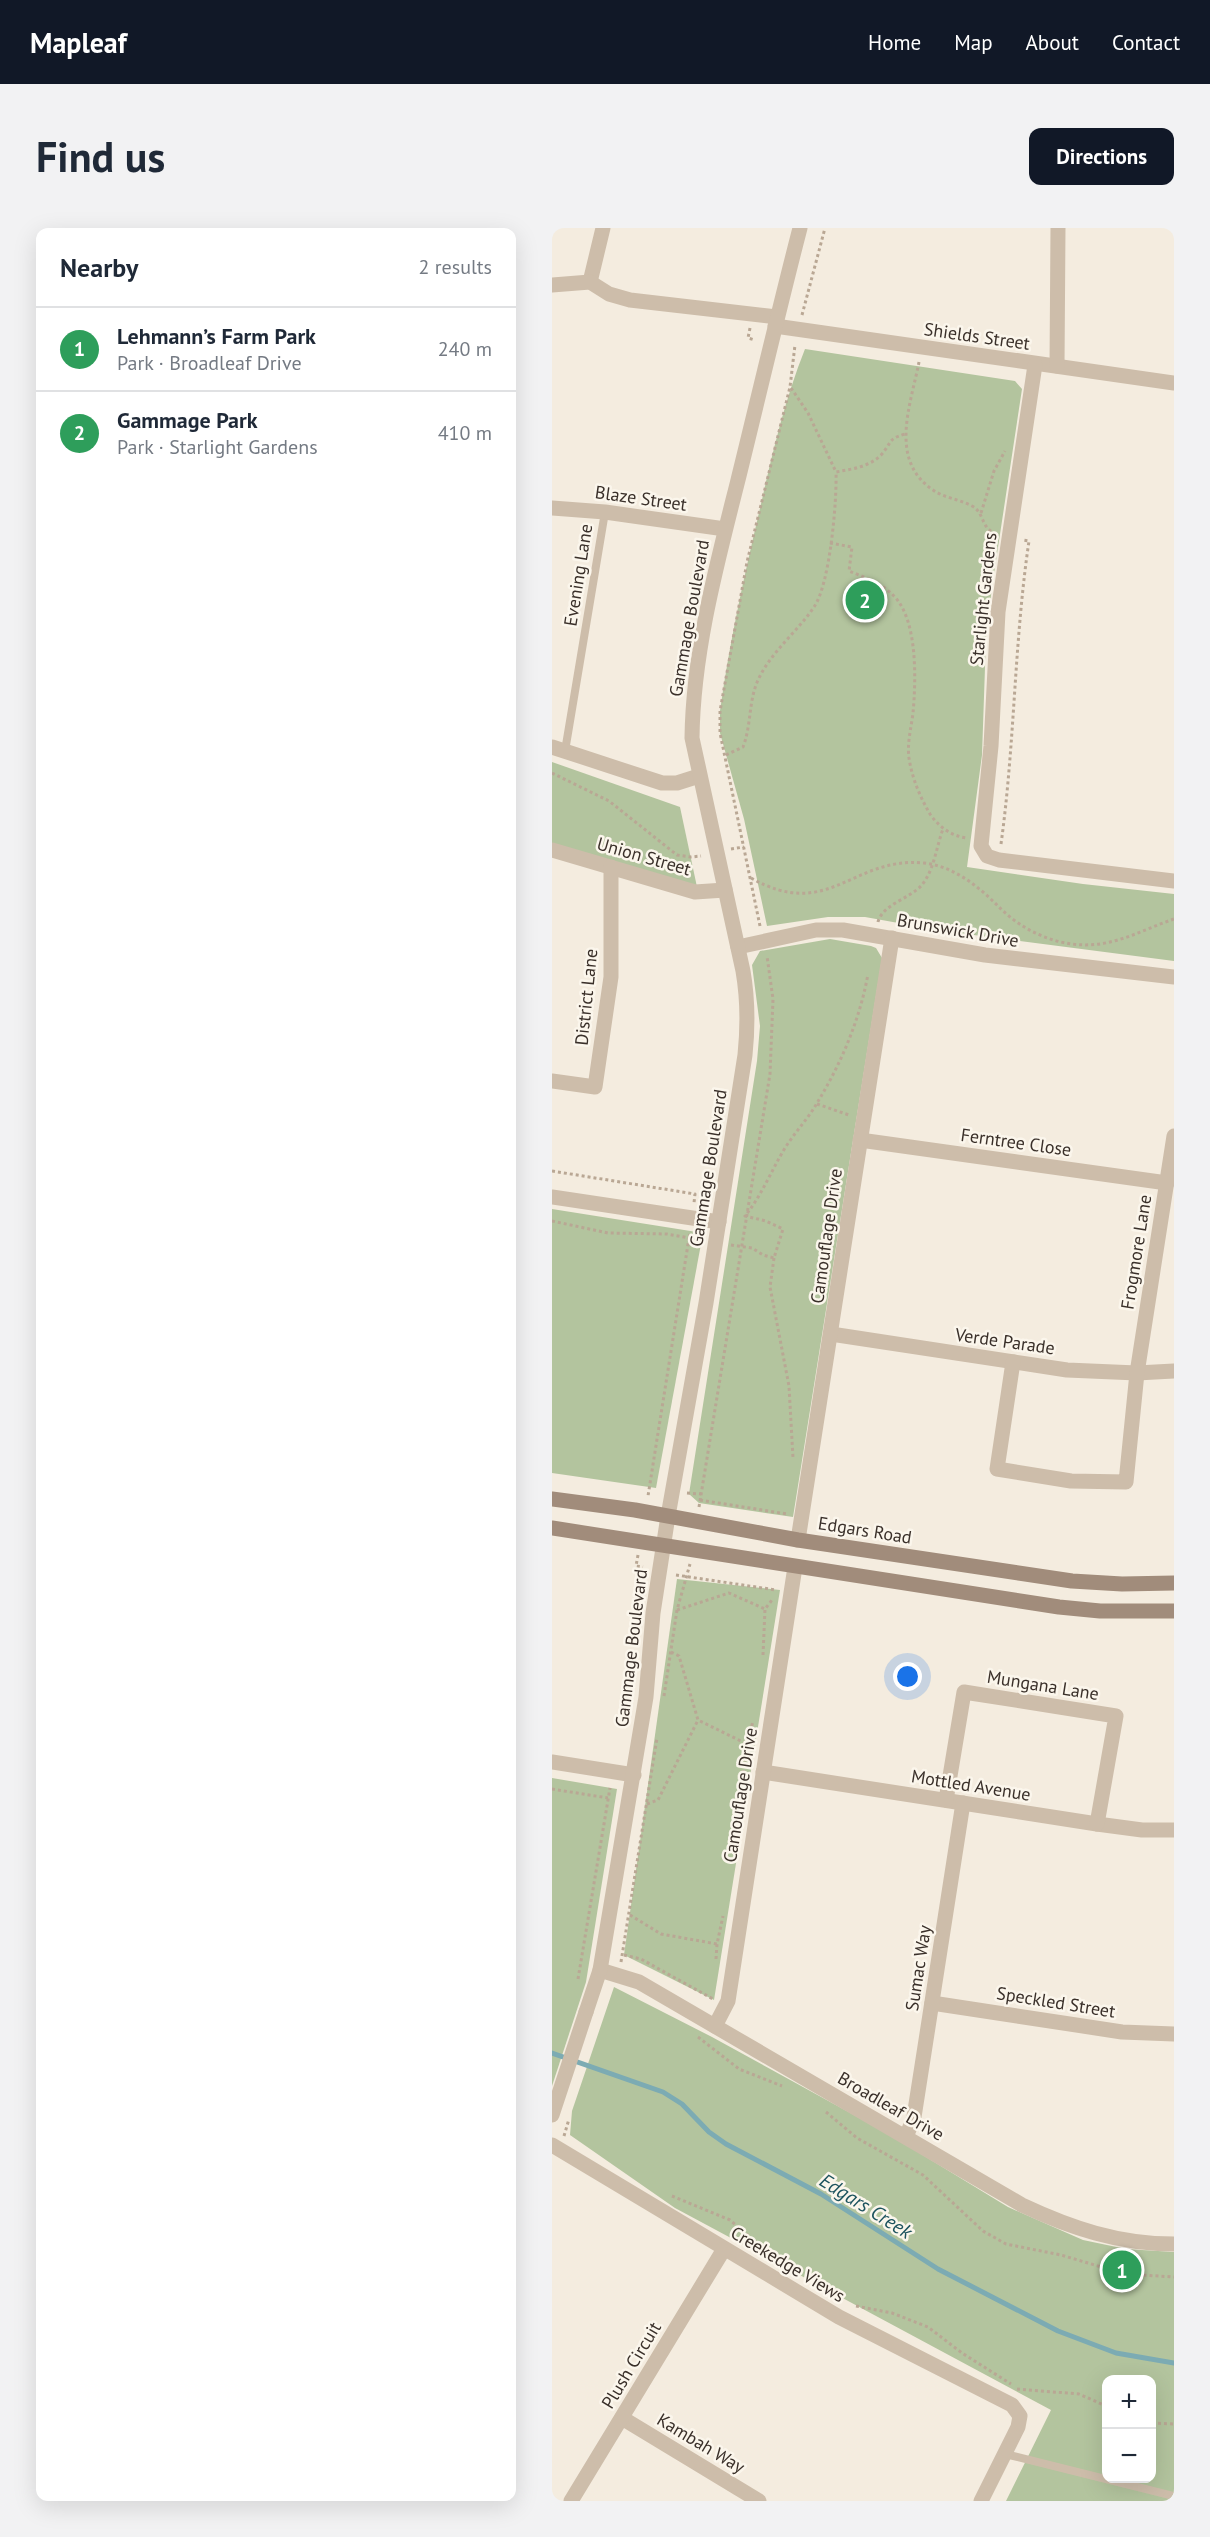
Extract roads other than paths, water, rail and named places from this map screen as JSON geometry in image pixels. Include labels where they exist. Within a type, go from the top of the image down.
[{"type":"main road","name":"Edgars Road","points":[[552,1499],[668,1515],[798,1540],[1072,1581],[1122,1584],[1174,1583]]},
{"type":"main road","points":[[552,1528],[1059,1607],[1100,1611],[1174,1611]]},
{"type":"street","points":[[552,285],[590,282],[603,228]]},
{"type":"street","name":"Gammage Boulevard","points":[[554,2110],[600,1970],[646,1697],[653,1613],[663,1545],[719,1222],[745,1055],[748,1000],[699,776],[693,738],[693,701],[699,658],[725,529],[800,228]]},
{"type":"street","points":[[1057,366],[1058,228]]},
{"type":"street","name":"Shields Street","points":[[590,282],[609,294],[630,300],[776,321],[798,329],[921,348],[1174,383]]},
{"type":"street","name":"Starlight Gardens","points":[[1035,364],[998,612],[991,746],[980,840],[983,852],[999,860],[1174,881]]},
{"type":"street","name":"Blaze Street","points":[[552,508],[604,512],[725,529]]},
{"type":"street","points":[[558,749],[662,783],[677,783],[699,776]]},
{"type":"street","name":"Union Street","points":[[552,850],[695,892],[725,890]]},
{"type":"street","name":"District Lane","points":[[552,1080],[595,1087],[611,977],[611,867]]},
{"type":"street","name":"Brunswick Drive","points":[[738,947],[828,929],[1013,959],[1174,977]]},
{"type":"street","name":"Camouflage Drive","points":[[798,1540],[892,938]]},
{"type":"street","name":"Frogmore Lane","points":[[1013,1362],[997,1469],[1071,1481],[1126,1482],[1137,1373],[1174,1136]]},
{"type":"street","name":"Ferntree Close","points":[[860,1140],[1167,1183]]},
{"type":"street","points":[[552,1197],[719,1222]]},
{"type":"street","name":"Verde Parade","points":[[831,1334],[1097,1373],[1174,1371]]},
{"type":"street","name":"Camouflage Drive","points":[[715,2026],[728,2001],[795,1567]]},
{"type":"street","name":"Mungana Lane","points":[[946,1800],[964,1692],[1116,1716],[1097,1824]]},
{"type":"street","points":[[552,1762],[634,1775]]},
{"type":"street","name":"Mottled Avenue","points":[[763,1772],[1097,1824],[1142,1830],[1174,1830]]},
{"type":"street","name":"Sumac Way","points":[[906,2137],[914,2117],[963,1803]]},
{"type":"street","name":"Broadleaf Drive","points":[[600,1970],[654,1989],[1022,2205],[1061,2223],[1106,2237],[1133,2242],[1174,2244]]},
{"type":"street","name":"Speckled Street","points":[[932,2003],[1122,2032],[1174,2034]]},
{"type":"street","name":"Creekedge Views","points":[[552,2145],[839,2317],[1012,2405],[1018,2411],[1020,2420],[1005,2454]]},
{"type":"street","name":"Plush Circuit","points":[[571,2501],[724,2249]]},
{"type":"street","name":"Kambah Way","points":[[622,2418],[759,2501]]},
{"type":"street","points":[[981,2501],[1005,2454]]},
{"type":"lane","name":"Evening Lane","points":[[558,749],[604,512]]},
{"type":"lane","points":[[1005,2454],[1174,2496]]},
{"type":"waterway","name":"Edgars Creek","points":[[552,2053],[663,2092],[682,2104],[709,2132],[726,2144],[821,2194],[938,2269],[1058,2331],[1116,2353],[1174,2363]]},
{"type":"place","name":"Gammage Park","points":[[865,600]]},
{"type":"place","name":"Lehmann’s Farm Park","points":[[1122,2270]]}]
